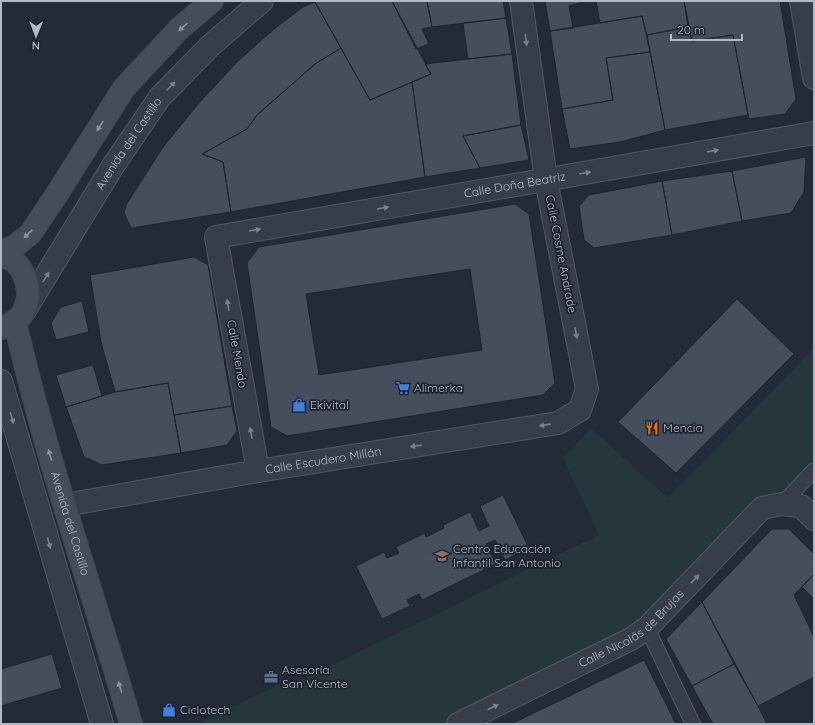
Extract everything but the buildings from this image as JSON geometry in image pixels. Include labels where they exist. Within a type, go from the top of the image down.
[{"type":"main road","points":[[1,252],[15,246],[30,234],[56,198],[124,88],[180,29],[212,1]]},
{"type":"main road","points":[[1,256],[6,257],[22,270],[29,289],[14,320]]},
{"type":"main road","name":"Avenida del Castillo","points":[[14,320],[26,371],[131,724]]},
{"type":"street","name":"Avenida del Castillo","points":[[14,320],[160,97],[210,46],[262,1]]},
{"type":"street","name":"Calle Cosme Andrade","points":[[521,1],[546,180],[587,389],[580,410]]},
{"type":"street","points":[[801,1],[814,78]]},
{"type":"street","name":"Calle Doña Beatriz","points":[[216,237],[814,133]]},
{"type":"street","name":"Calle Mendo","points":[[216,237],[258,471]]},
{"type":"street","points":[[1,381],[102,724]]},
{"type":"street","name":"Calle Escudero Millán","points":[[65,505],[258,471],[558,423],[580,410]]},
{"type":"street","name":"Calle Nicolás de Brujas","points":[[458,724],[631,639],[647,628],[762,508],[782,504],[801,506],[814,519]]},
{"type":"lane","points":[[782,504],[814,470]]},
{"type":"lane","points":[[647,628],[693,724]]},
{"type":"shaded area","points":[[814,348],[814,470],[647,628],[458,724],[197,724],[286,681],[301,680],[599,535],[563,458],[591,428],[668,498]]},
{"type":"place","name":"Alimerka","points":[[403,388]]},
{"type":"place","name":"Ekivital","points":[[299,405]]},
{"type":"place","name":"Mencia","points":[[652,428]]},
{"type":"place","name":"Centro Educación Infantil San Antonio","points":[[442,556]]},
{"type":"place","name":"Asesoría San Vicente","points":[[271,677]]},
{"type":"place","name":"Ciclotech","points":[[169,710]]}]
